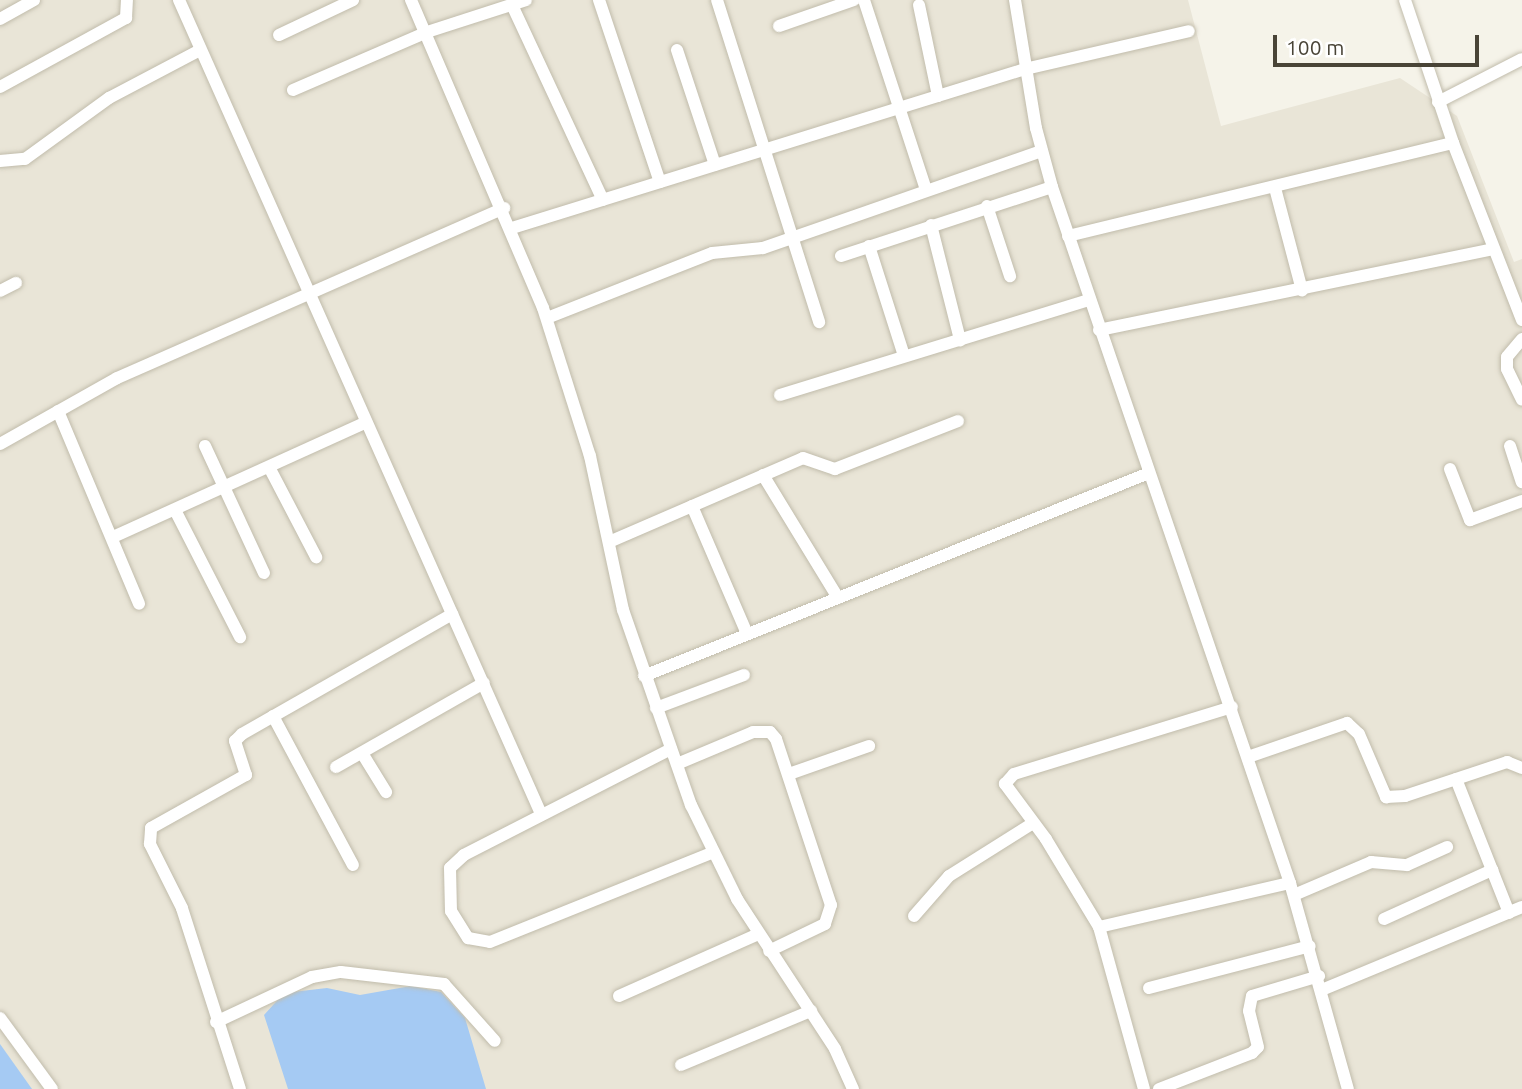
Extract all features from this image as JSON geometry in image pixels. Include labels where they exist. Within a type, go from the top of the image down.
[{"type":"street","points":[[0,19],[34,0]]},
{"type":"street","points":[[0,87],[126,18],[127,0]]},
{"type":"street","points":[[179,0],[541,814]]},
{"type":"street","points":[[279,35],[354,0]]},
{"type":"street","points":[[411,0],[512,228],[547,318],[586,443],[644,676],[711,853],[758,934],[811,1012],[853,1089]]},
{"type":"street","points":[[293,90],[427,32],[526,0]]},
{"type":"street","points":[[599,0],[660,182]]},
{"type":"street","points":[[716,0],[819,322]]},
{"type":"street","points":[[779,26],[854,0]]},
{"type":"street","points":[[864,0],[902,107],[926,190]]},
{"type":"street","points":[[1015,0],[1025,68],[1052,187],[1099,330],[1232,707],[1292,889],[1322,983],[1348,1089]]},
{"type":"street","points":[[1405,0],[1452,143],[1492,249],[1520,306],[1522,320]]},
{"type":"street","points":[[512,5],[603,200]]},
{"type":"street","points":[[919,5],[938,96]]},
{"type":"street","points":[[512,228],[1025,68],[1189,31]]},
{"type":"street","points":[[0,162],[25,159],[109,98],[200,50]]},
{"type":"street","points":[[677,50],[715,165]]},
{"type":"street","points":[[1438,102],[1522,59]]},
{"type":"street","points":[[1068,236],[1452,143]]},
{"type":"street","points":[[547,318],[712,253],[763,248],[1042,151]]},
{"type":"street","points":[[841,256],[987,206],[1052,187]]},
{"type":"street","points":[[1275,188],[1302,290]]},
{"type":"street","points":[[987,206],[1010,276]]},
{"type":"street","points":[[0,444],[152,362],[309,297],[503,208]]},
{"type":"street","points":[[931,225],[960,340]]},
{"type":"street","points":[[869,246],[904,356]]},
{"type":"street","points":[[1099,330],[1492,249]]},
{"type":"street","points":[[0,291],[16,283]]},
{"type":"street","points":[[780,395],[1089,300]]},
{"type":"street","points":[[1522,339],[1507,357],[1507,369],[1522,400]]},
{"type":"street","points":[[58,411],[139,604]]},
{"type":"street","points":[[609,542],[811,457],[822,468],[835,469],[958,421]]},
{"type":"street","points":[[113,537],[366,422]]},
{"type":"street","points":[[205,446],[264,573]]},
{"type":"street","points":[[1510,446],[1522,482]]},
{"type":"street","points":[[269,467],[316,557]]},
{"type":"street","points":[[1450,468],[1470,520],[1522,501]]},
{"type":"street","points":[[644,676],[1149,473]]},
{"type":"street","points":[[763,475],[838,598]]},
{"type":"street","points":[[692,506],[747,634]]},
{"type":"street","points":[[175,510],[240,637]]},
{"type":"street","points":[[240,1089],[216,1022],[182,908],[148,834],[161,820],[246,775],[235,741],[273,716],[452,614]]},
{"type":"street","points":[[656,708],[744,676]]},
{"type":"street","points":[[336,768],[484,683]]},
{"type":"street","points":[[1143,1089],[1098,927],[1034,823],[1008,792],[1007,777],[1232,707]]},
{"type":"street","points":[[273,716],[353,865]]},
{"type":"street","points":[[1248,757],[1347,723],[1359,734],[1386,797],[1395,799],[1507,762],[1522,768]]},
{"type":"street","points":[[677,764],[763,731],[776,739],[829,891],[830,916],[825,924],[769,950]]},
{"type":"street","points":[[789,774],[869,746]]},
{"type":"street","points":[[671,749],[541,814],[450,868],[451,911],[468,938],[490,942],[711,853]]},
{"type":"street","points":[[362,753],[386,792]]},
{"type":"street","points":[[1456,779],[1509,913]]},
{"type":"street","points":[[914,916],[949,876],[1034,823]]},
{"type":"street","points":[[1098,927],[1292,889],[1371,862],[1407,865],[1447,847]]},
{"type":"street","points":[[1384,919],[1492,870]]},
{"type":"street","points":[[1159,1089],[1252,1054],[1258,1047],[1249,1011],[1252,996],[1322,983],[1522,907]]},
{"type":"street","points":[[619,996],[758,934]]},
{"type":"street","points":[[1149,988],[1310,946]]},
{"type":"street","points":[[216,1022],[312,977],[341,972],[444,984],[495,1041]]},
{"type":"street","points":[[681,1065],[811,1012]]},
{"type":"street","points":[[0,1018],[52,1089]]},
{"type":"shaded area","points":[[0,0],[1188,0],[1221,126],[1400,78],[1457,116],[1514,262],[1522,259],[1522,1089],[0,1089]]},
{"type":"water","points":[[411,986],[441,992],[465,1018],[486,1089],[288,1089],[264,1015],[284,993],[327,988],[360,995]]},
{"type":"water","points":[[0,1044],[32,1089],[0,1089]]}]
